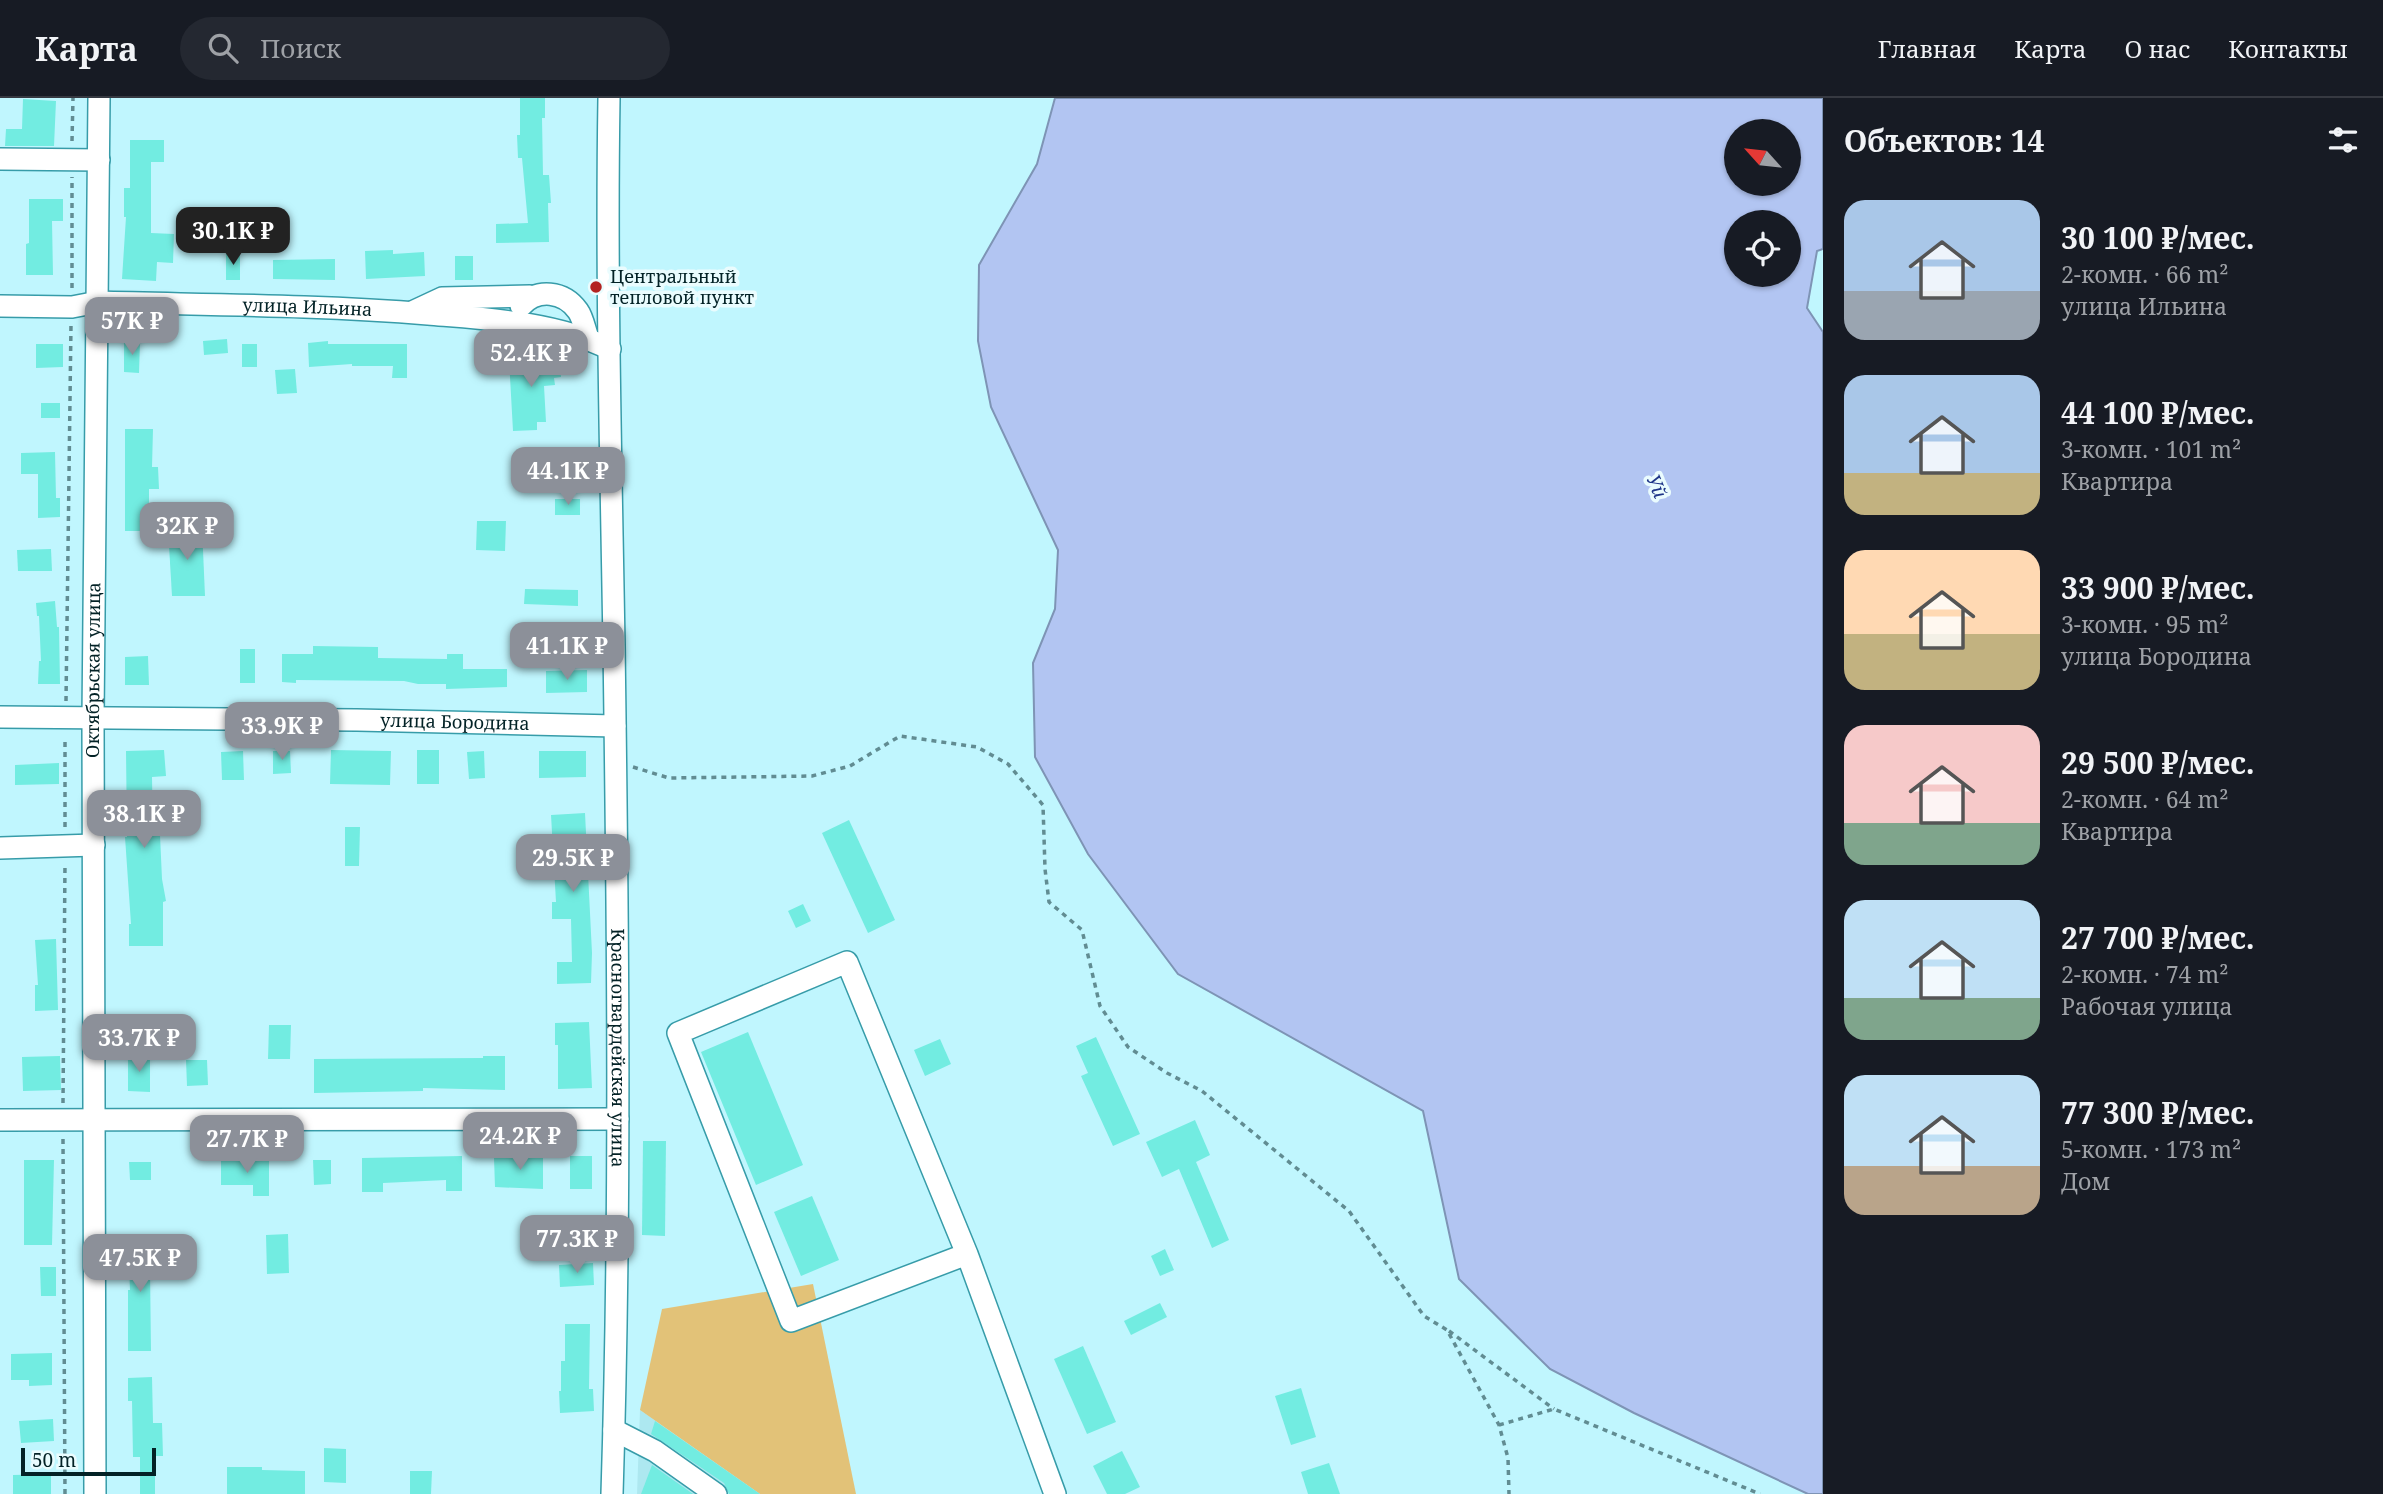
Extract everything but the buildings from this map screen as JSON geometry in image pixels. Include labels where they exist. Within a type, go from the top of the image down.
[{"type":"street","name":"Октябрьская улица","points":[[95,1494],[93,718],[99,98]]},
{"type":"street","name":"Красногвардейская улица","points":[[609,98],[607,247],[618,1119],[612,1494]]},
{"type":"street","points":[[0,159],[99,160]]},
{"type":"street","points":[[410,313],[442,298],[530,296],[548,293],[564,299],[579,312],[588,338]]},
{"type":"street","points":[[508,320],[530,296]]},
{"type":"street","name":"улица Ильина","points":[[0,306],[72,307],[97,302],[351,308],[508,320],[588,338],[610,349]]},
{"type":"street","name":"улица Бородина","points":[[0,718],[357,720],[615,726]]},
{"type":"street","points":[[0,848],[94,845]]},
{"type":"street","points":[[967,1254],[791,1321],[678,1033],[847,962],[967,1254],[1055,1494]]},
{"type":"street","points":[[0,1120],[618,1119]]},
{"type":"street","points":[[614,1430],[655,1451],[716,1494]]},
{"type":"path","points":[[65,1494],[63,1120],[73,98]]},
{"type":"path","points":[[615,762],[669,778],[812,776],[850,766],[900,736],[977,747],[1008,764],[1043,805],[1049,902],[1082,930],[1100,1006],[1128,1047],[1167,1073],[1202,1091],[1349,1212],[1424,1316],[1554,1409],[1760,1494]]},
{"type":"path","points":[[1447,1330],[1499,1425],[1508,1458],[1509,1494]]},
{"type":"path","points":[[1499,1425],[1554,1409]]},
{"type":"shaded area","points":[[813,1284],[856,1494],[760,1494],[640,1410],[662,1309]]},
{"type":"shaded area","points":[[640,1410],[760,1494],[637,1494]]},
{"type":"water","name":"Уй","points":[[1055,98],[1823,98],[1823,249],[1817,251],[1807,308],[1823,332],[1823,1494],[1808,1494],[1634,1413],[1550,1369],[1459,1279],[1423,1111],[1178,974],[1088,854],[1035,757],[1033,663],[1055,609],[1058,550],[991,407],[978,341],[979,265],[1037,164]]},
{"type":"place","name":"Центральный тепловой пункт","points":[[596,287]]}]
